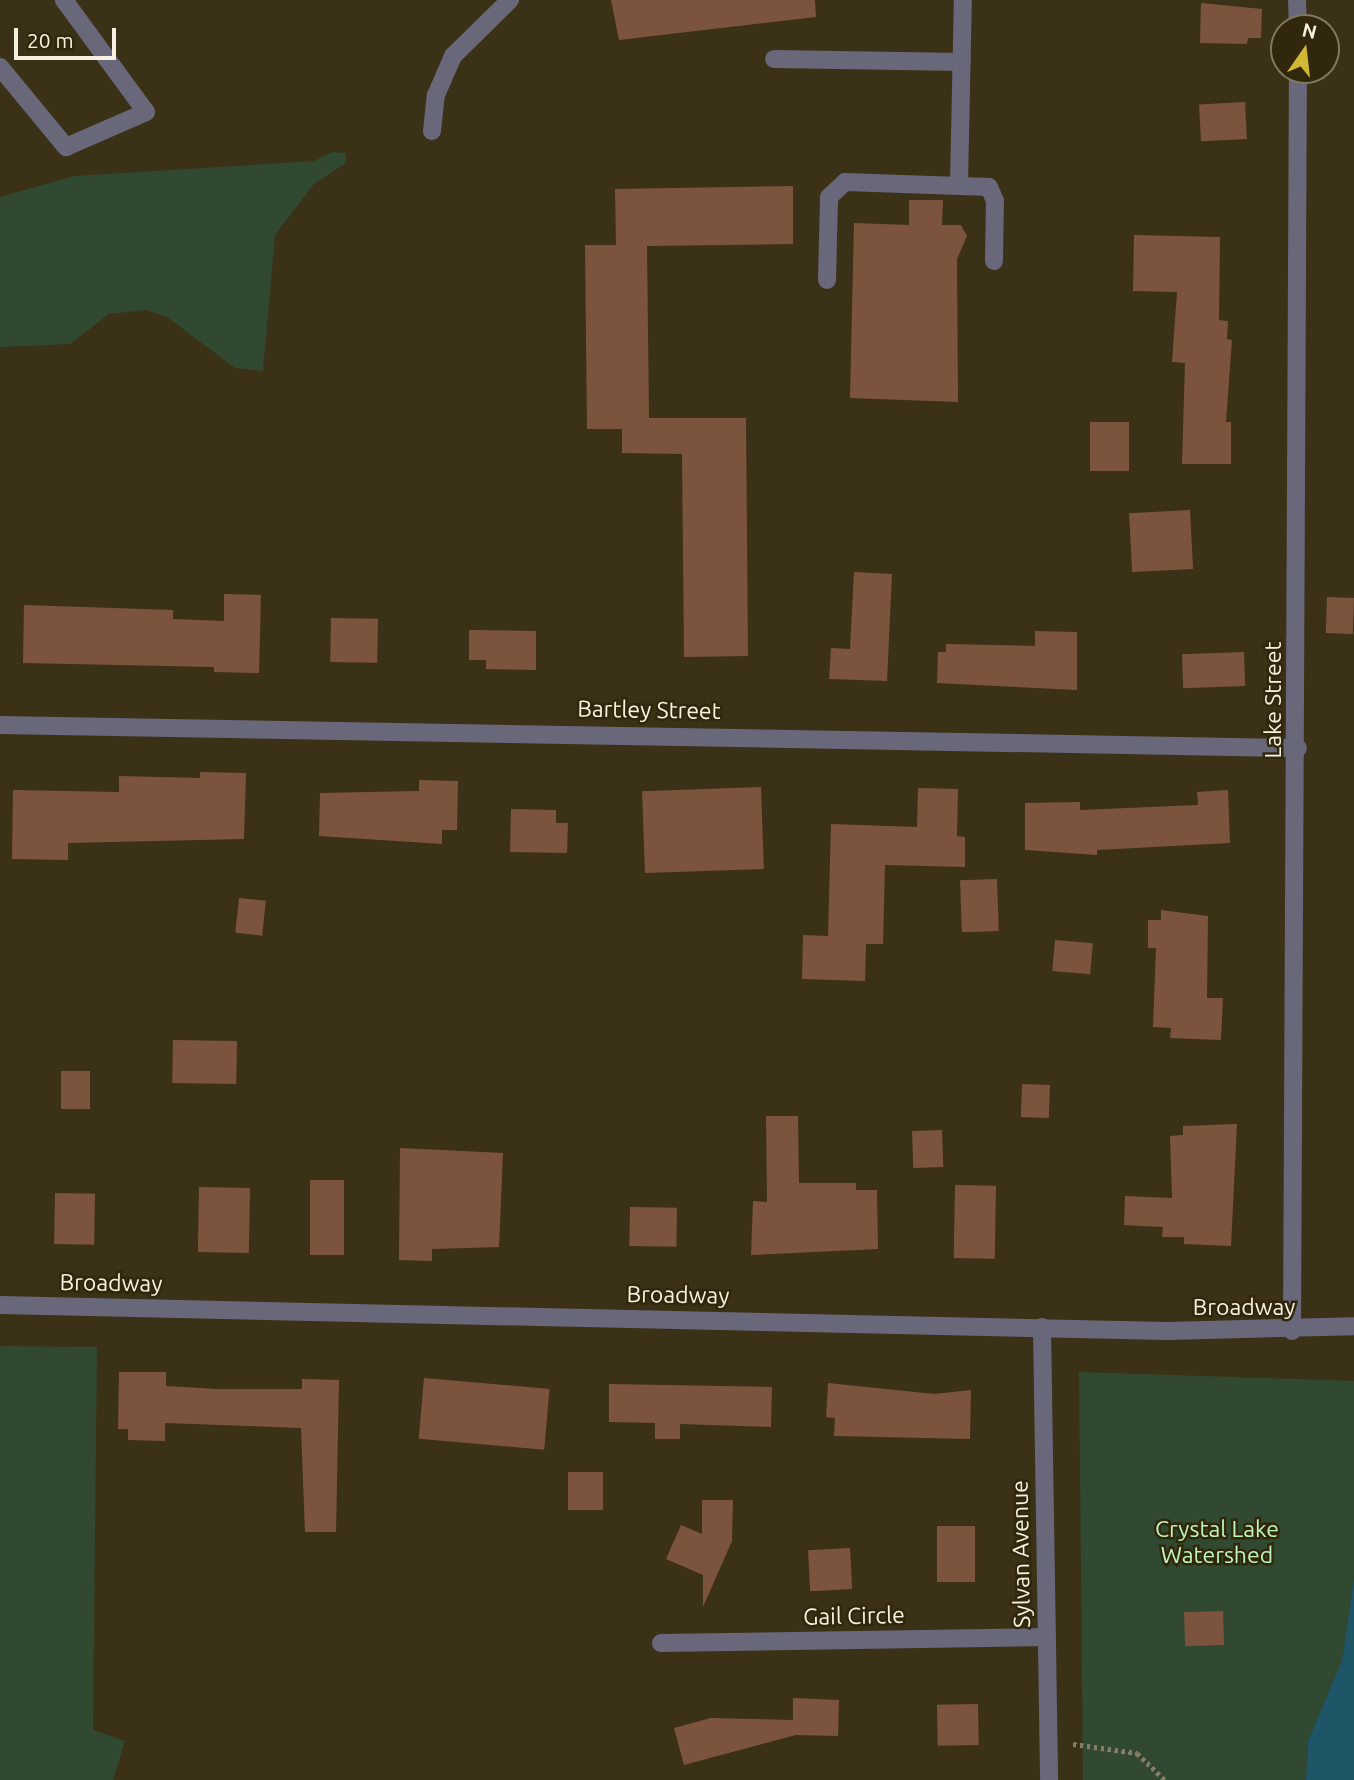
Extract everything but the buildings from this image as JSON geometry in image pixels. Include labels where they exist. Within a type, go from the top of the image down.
[{"type":"street","points":[[0,67],[66,148],[146,112],[64,0]]},
{"type":"street","points":[[432,131],[436,95],[453,55],[510,0]]},
{"type":"street","points":[[959,184],[963,0]]},
{"type":"street","points":[[774,59],[961,62]]},
{"type":"street","name":"Lake Street","points":[[1292,1331],[1298,748],[1298,84]]},
{"type":"street","points":[[827,280],[834,186],[983,185],[994,195],[994,261]]},
{"type":"street","name":"Bartley Street","points":[[0,726],[1298,748]]},
{"type":"street","name":"Broadway","points":[[0,1305],[1292,1331],[1354,1326]]},
{"type":"street","name":"Sylvan Avenue","points":[[1042,1327],[1049,1780]]},
{"type":"street","name":"Gail Circle","points":[[661,1643],[1047,1637]]},
{"type":"path","points":[[1048,1740],[1137,1752],[1165,1780]]},
{"type":"green space","points":[[332,152],[346,153],[346,163],[314,184],[275,235],[263,371],[235,368],[167,317],[146,310],[109,314],[70,344],[0,347],[0,197],[74,176],[314,161]]},
{"type":"green space","points":[[0,1346],[97,1347],[93,1730],[125,1741],[113,1780],[0,1780]]},
{"type":"green space","name":"Crystal Lake Watershed","points":[[1079,1372],[1354,1381],[1354,1578],[1342,1660],[1308,1741],[1306,1780],[1083,1780]]},
{"type":"water","points":[[1354,1578],[1354,1780],[1306,1780],[1308,1741],[1342,1660]]}]
